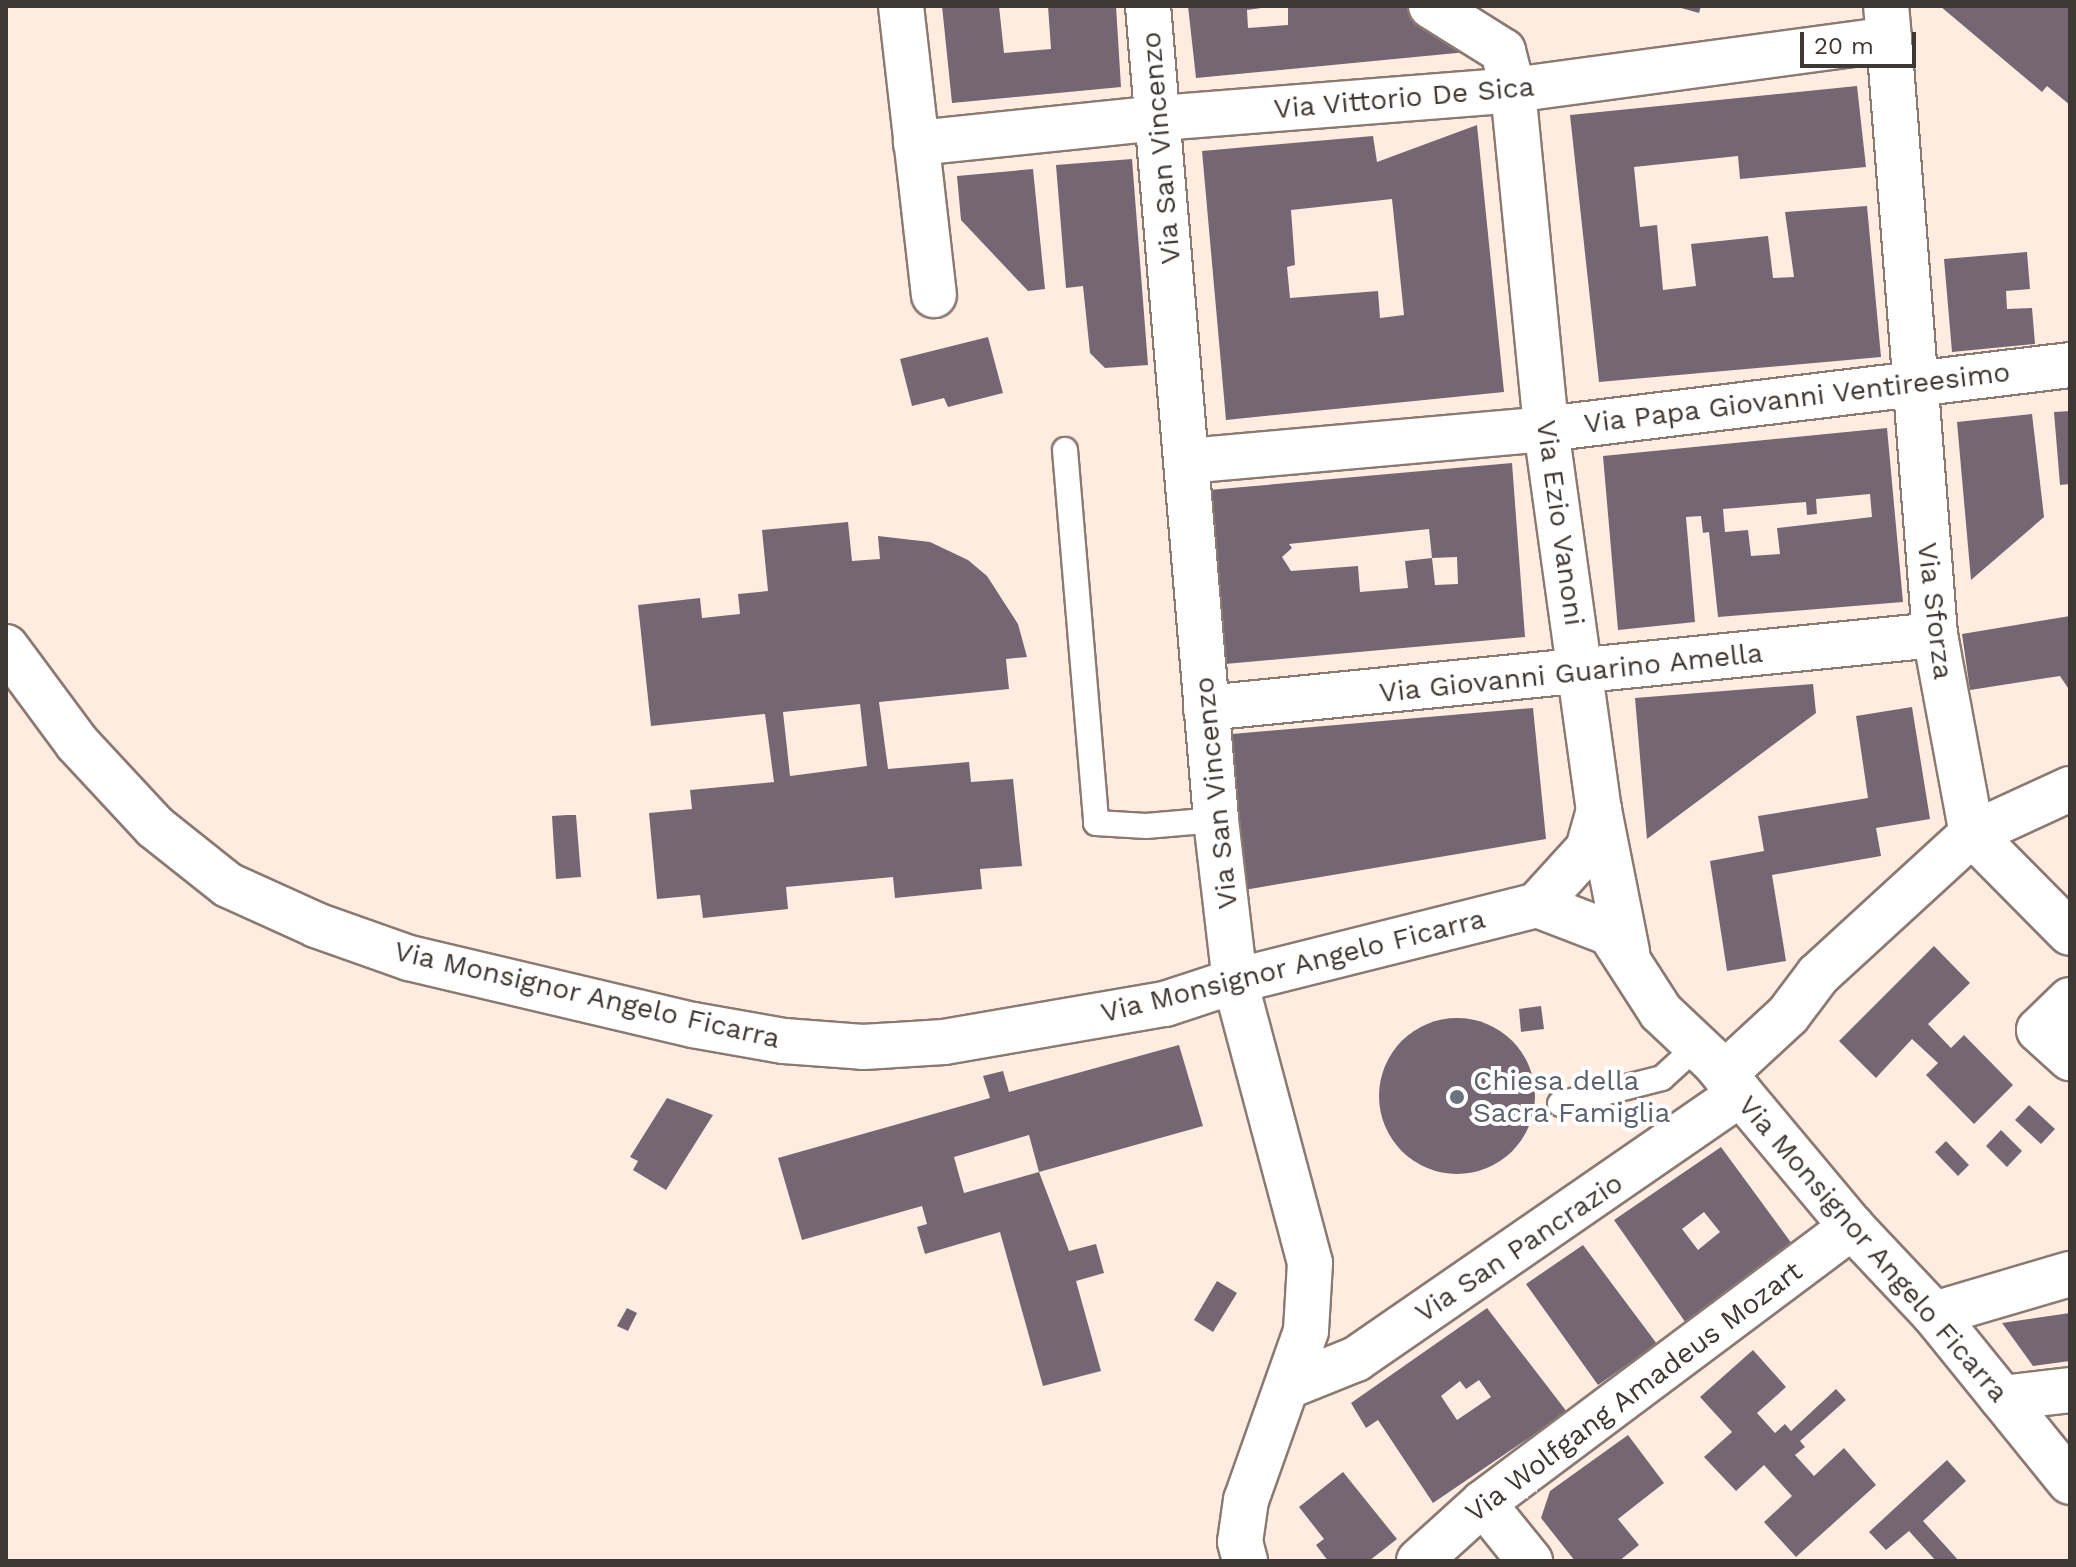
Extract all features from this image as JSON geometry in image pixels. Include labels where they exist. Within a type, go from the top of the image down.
[{"type":"street","points":[[901,6],[934,295]]},
{"type":"street","name":"Via San Vincenzo","points":[[1148,6],[1160,118],[1206,708],[1235,981],[1310,1263],[1306,1331],[1246,1500],[1240,1542],[1245,1561]]},
{"type":"street","name":"Via Ezio Vanoni","points":[[1431,6],[1503,51],[1513,90],[1546,429],[1599,810],[1627,952]]},
{"type":"street","name":"Via Vittorio De Sica","points":[[916,143],[1160,118],[1513,90],[1888,22]]},
{"type":"street","name":"Via Sforza","points":[[1888,22],[1912,386],[1935,635],[1972,834]]},
{"type":"street","name":"Via Papa Giovanni Ventireesimo","points":[[1188,461],[1546,429],[2070,365]]},
{"type":"street","name":"Via Giovanni Guarino Amella","points":[[1206,708],[1582,674],[1935,635]]},
{"type":"street","name":"Via Monsignor Angelo Ficarra","points":[[6,647],[77,743],[145,816],[228,885],[316,925],[409,958],[784,1041],[863,1047],[944,1042],[1165,1004],[1235,981],[1537,905],[1590,922],[1627,952],[1661,1012],[1716,1067],[1852,1227],[1934,1314],[2070,1482]]},
{"type":"street","name":"Via San Pancrazio","points":[[1289,1386],[1356,1359],[1716,1067],[1761,1006],[1818,975],[1972,834],[2070,789]]},
{"type":"street","points":[[1537,905],[1588,849],[1599,810]]},
{"type":"street","points":[[1972,834],[2070,933]]},
{"type":"street","name":"Via Wolfgang Amadeus Mozart","points":[[1419,1561],[1483,1503],[1852,1227]]},
{"type":"street","points":[[1934,1314],[2070,1274]]},
{"type":"street","points":[[2002,1398],[2070,1390]]},
{"type":"street","points":[[1483,1503],[1530,1561]]},
{"type":"lane","points":[[1065,450],[1096,823],[1146,826],[1216,820]]},
{"type":"lane","points":[[1560,1104],[1716,1067]]},
{"type":"building","points":[[942,6],[999,6],[1004,53],[1051,49],[1048,6],[1116,6],[1121,87],[952,103]]},
{"type":"building","points":[[1188,6],[1276,6],[1247,10],[1248,28],[1288,25],[1288,6],[1410,6],[1467,52],[1196,78]]},
{"type":"building","points":[[1674,6],[1701,6],[1699,13]]},
{"type":"building","points":[[1940,6],[2070,6],[2070,105],[2047,86],[2042,92]]},
{"type":"building","points":[[1857,86],[1866,167],[1740,179],[1738,156],[1634,167],[1640,227],[1657,225],[1663,290],[1696,286],[1691,244],[1768,236],[1773,278],[1794,277],[1785,212],[1867,206],[1881,357],[1599,382],[1570,115]]},
{"type":"building","points":[[1477,125],[1504,392],[1226,420],[1202,151],[1373,136],[1377,162]],"holes":[[[1392,199],[1404,315],[1380,318],[1378,291],[1290,298],[1287,267],[1295,265],[1291,210]]]},
{"type":"building","points":[[1132,159],[1148,365],[1105,368],[1090,353],[1083,286],[1066,288],[1056,165]]},
{"type":"building","points":[[1033,169],[1045,289],[1028,291],[961,220],[957,176]]},
{"type":"building","points":[[2027,252],[2030,289],[2006,291],[2007,309],[2032,308],[2035,344],[1952,352],[1944,259]]},
{"type":"building","points":[[988,337],[1003,393],[948,407],[944,398],[912,406],[900,359]]},
{"type":"building","points":[[2070,411],[2070,484],[2060,485],[2054,412]]},
{"type":"building","points":[[2032,414],[2044,517],[1971,580],[1957,422]]},
{"type":"building","points":[[1887,428],[1903,602],[1718,617],[1709,532],[1703,533],[1701,516],[1686,517],[1695,622],[1618,630],[1603,456]],"holes":[[[1870,494],[1872,517],[1777,528],[1780,554],[1751,556],[1748,530],[1725,532],[1723,509],[1806,502],[1807,515],[1817,514],[1816,499]]]},
{"type":"building","points":[[1512,463],[1525,637],[1225,664],[1209,490]],"holes":[[[1429,529],[1432,558],[1405,561],[1408,588],[1360,592],[1358,566],[1291,571],[1282,557],[1292,548],[1289,544]],[[1457,557],[1458,584],[1435,585],[1432,558]]]},
{"type":"building","points":[[848,522],[852,561],[880,559],[878,536],[930,542],[968,560],[987,576],[1018,624],[1027,657],[1006,659],[1009,689],[879,702],[888,769],[969,762],[971,782],[1013,779],[1022,866],[980,869],[982,889],[895,898],[893,877],[786,887],[788,909],[703,918],[700,895],[657,899],[649,813],[692,809],[690,790],[774,782],[765,714],[651,726],[638,605],[700,598],[702,618],[740,614],[738,594],[768,591],[762,530]],"holes":[[[860,704],[867,766],[790,776],[783,712]]]},
{"type":"building","points":[[2070,616],[2070,691],[2060,676],[1970,690],[1962,634]]},
{"type":"building","points":[[1813,684],[1816,713],[1647,839],[1635,698]]},
{"type":"building","points":[[1912,707],[1930,819],[1876,828],[1881,856],[1772,875],[1786,961],[1727,971],[1710,861],[1764,851],[1758,816],[1868,798],[1856,716]]},
{"type":"building","points":[[1533,708],[1546,839],[1244,890],[1232,734]]},
{"type":"building","points":[[576,815],[581,877],[556,879],[552,816]]},
{"type":"building","points":[[1934,946],[1970,983],[1928,1024],[1951,1048],[1964,1035],[2013,1085],[1974,1124],[1926,1075],[1938,1063],[1912,1039],[1876,1078],[1839,1041]]},
{"type":"building","points":[[1541,1006],[1544,1029],[1521,1032],[1519,1009]]},
{"type":"building","name":"Chiesa della Sacra Famiglia","points":[[1457,1018],[1487,1024],[1512,1041],[1529,1066],[1535,1096],[1529,1126],[1512,1151],[1487,1168],[1457,1174],[1427,1168],[1402,1151],[1385,1126],[1379,1096],[1385,1066],[1402,1041],[1427,1024]]},
{"type":"building","points":[[1179,1045],[1203,1126],[1039,1172],[1069,1251],[1096,1244],[1104,1273],[1076,1281],[1101,1371],[1043,1386],[1000,1232],[925,1254],[917,1227],[927,1224],[922,1206],[802,1240],[778,1158],[990,1098],[983,1076],[1003,1071],[1009,1092]],"holes":[[[1029,1135],[1039,1172],[964,1193],[954,1157]]]},
{"type":"building","points":[[667,1098],[713,1115],[666,1190],[633,1170],[638,1161],[630,1157]]},
{"type":"building","points":[[2029,1105],[2055,1129],[2041,1144],[2015,1120]]},
{"type":"building","points":[[2001,1130],[2022,1151],[2007,1167],[1986,1146]]},
{"type":"building","points":[[1946,1141],[1969,1165],[1958,1176],[1935,1152]]},
{"type":"building","points":[[1721,1147],[1795,1248],[1688,1326],[1614,1220]],"holes":[[[1704,1212],[1720,1232],[1698,1250],[1682,1229]]]},
{"type":"building","points":[[1583,1245],[1657,1344],[1598,1385],[1526,1284]]},
{"type":"building","points":[[1217,1281],[1237,1293],[1213,1332],[1194,1320]]},
{"type":"building","points":[[627,1308],[637,1313],[628,1331],[617,1326]]},
{"type":"building","points":[[1487,1308],[1567,1412],[1433,1503],[1378,1420],[1366,1428],[1351,1403]],"holes":[[[1479,1380],[1491,1397],[1457,1420],[1441,1396],[1460,1381],[1466,1389]]]},
{"type":"building","points":[[2070,1313],[2070,1361],[2033,1366],[2002,1323]]},
{"type":"building","points":[[1753,1350],[1786,1387],[1757,1413],[1775,1433],[1785,1424],[1791,1431],[1836,1389],[1846,1400],[1800,1441],[1805,1447],[1795,1455],[1814,1476],[1844,1448],[1876,1485],[1796,1557],[1764,1522],[1792,1496],[1764,1465],[1736,1491],[1704,1457],[1732,1432],[1700,1397]]},
{"type":"building","points":[[1628,1435],[1664,1483],[1618,1519],[1639,1545],[1619,1561],[1575,1561],[1541,1518],[1550,1491]]},
{"type":"building","points":[[1947,1460],[1966,1481],[1923,1521],[1959,1561],[1936,1561],[1909,1531],[1886,1550],[1869,1532]]},
{"type":"building","points":[[1343,1472],[1397,1539],[1369,1561],[1328,1561],[1316,1545],[1324,1539],[1299,1507]]},
{"type":"place","name":"Chiesa della Sacra Famiglia","points":[[1457,1097]]}]
